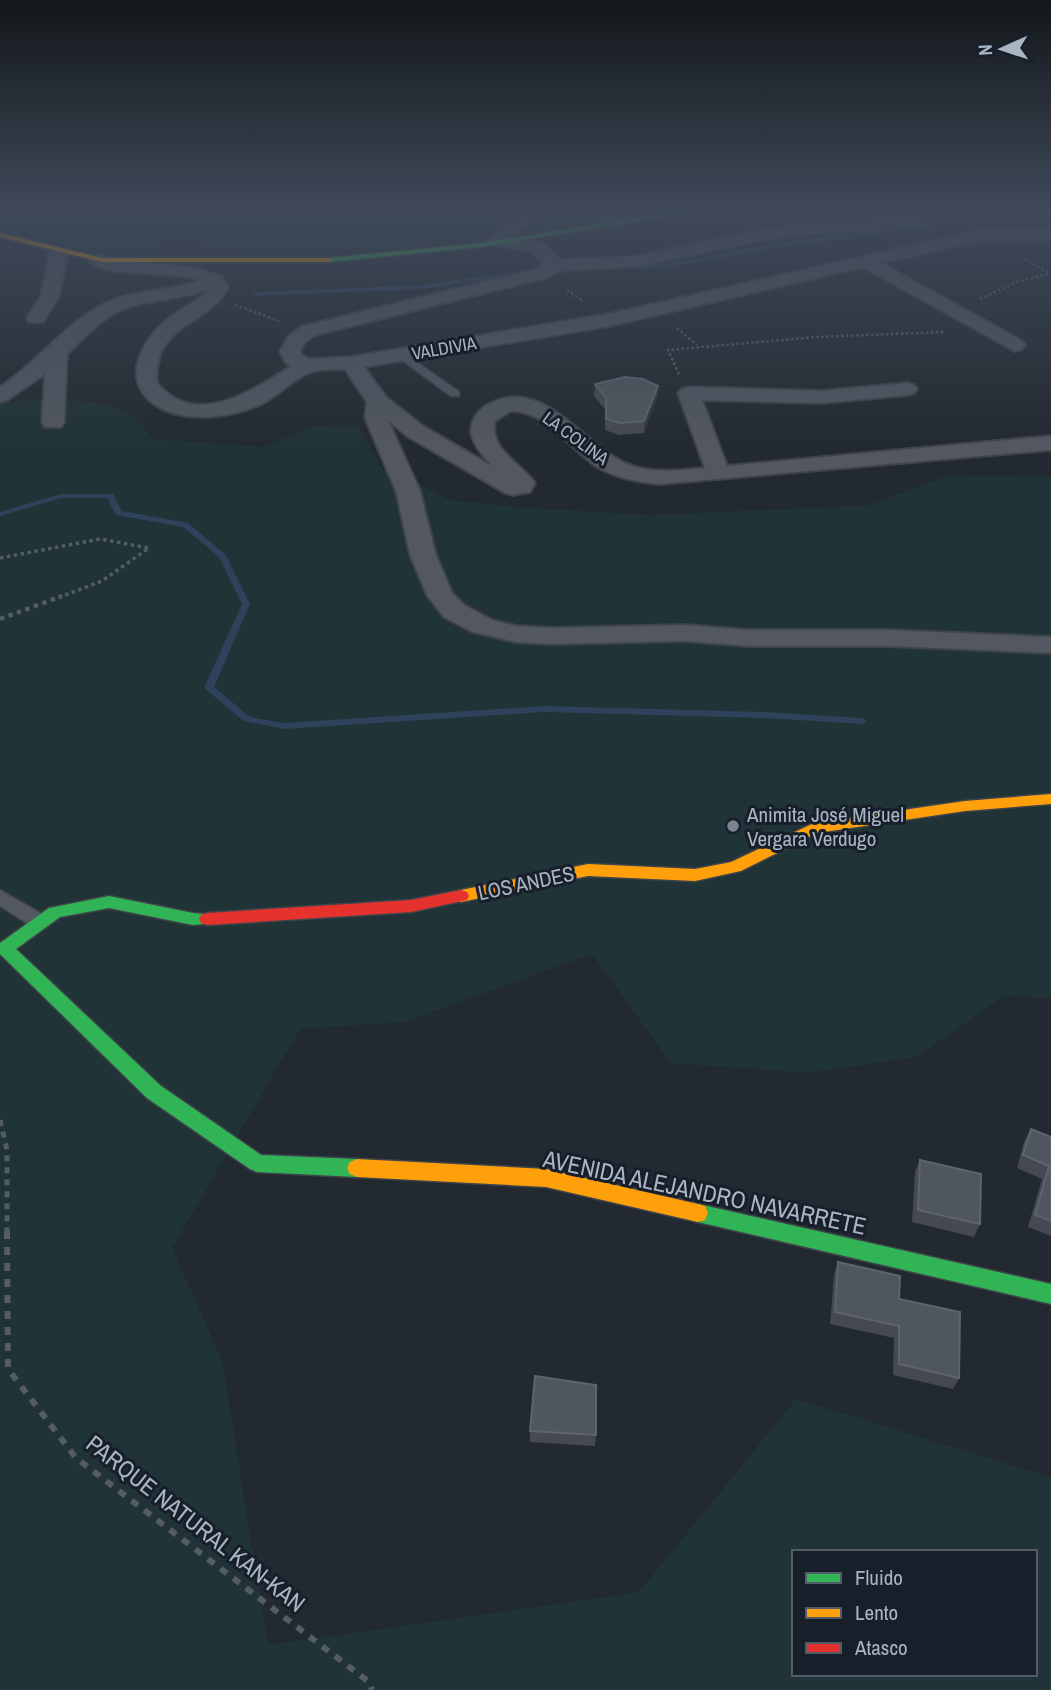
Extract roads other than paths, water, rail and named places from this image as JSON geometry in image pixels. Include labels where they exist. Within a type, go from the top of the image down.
[{"type":"street","points":[[36,318],[51,290]]},
{"type":"street","points":[[0,396],[31,376],[94,318],[122,303],[203,290]]},
{"type":"street","name":"VALDIVIA","points":[[214,290],[164,333],[153,348],[146,368],[147,384],[156,395],[172,405],[194,411],[225,408],[251,400],[306,365],[351,363],[609,320],[740,290]]},
{"type":"street","points":[[306,365],[293,359],[290,351],[296,340],[308,331],[468,290]]},
{"type":"street","points":[[914,290],[1015,345]]},
{"type":"street","points":[[53,422],[57,351]]},
{"type":"street","points":[[351,363],[379,402],[376,418],[378,425],[408,491],[423,555],[440,595],[454,611],[483,626],[516,634],[551,636],[684,633],[749,638],[888,638],[1051,645]]},
{"type":"street","points":[[718,471],[689,393],[822,397],[907,389]]},
{"type":"street","name":"LA COLINA","points":[[379,402],[415,431],[513,488],[522,487],[523,483],[496,457],[486,444],[482,430],[482,421],[487,415],[495,408],[507,405],[523,405],[537,410],[604,461],[624,471],[648,477],[1051,443]]},
{"type":"street","name":"LOS ANDES","points":[[5,948],[55,912],[109,902],[193,919],[262,917],[411,906],[589,870],[695,875],[735,867],[814,828],[965,806],[1051,799]]},
{"type":"street","name":"AVENIDA ALEJANDRO NAVARRETE","points":[[5,948],[154,1092],[257,1163],[546,1178],[1051,1294]]},
{"type":"lane","points":[[402,355],[455,394]]},
{"type":"lane","points":[[0,897],[40,922]]},
{"type":"waterway","points":[[256,294],[354,290]]},
{"type":"waterway","points":[[0,514],[61,496],[110,496],[119,513],[185,525],[222,556],[246,604],[209,688],[247,719],[284,726],[545,709],[765,715],[862,721]]},
{"type":"place","name":"Animita José Miguel Vergara Verdugo","points":[[733,826]]}]
